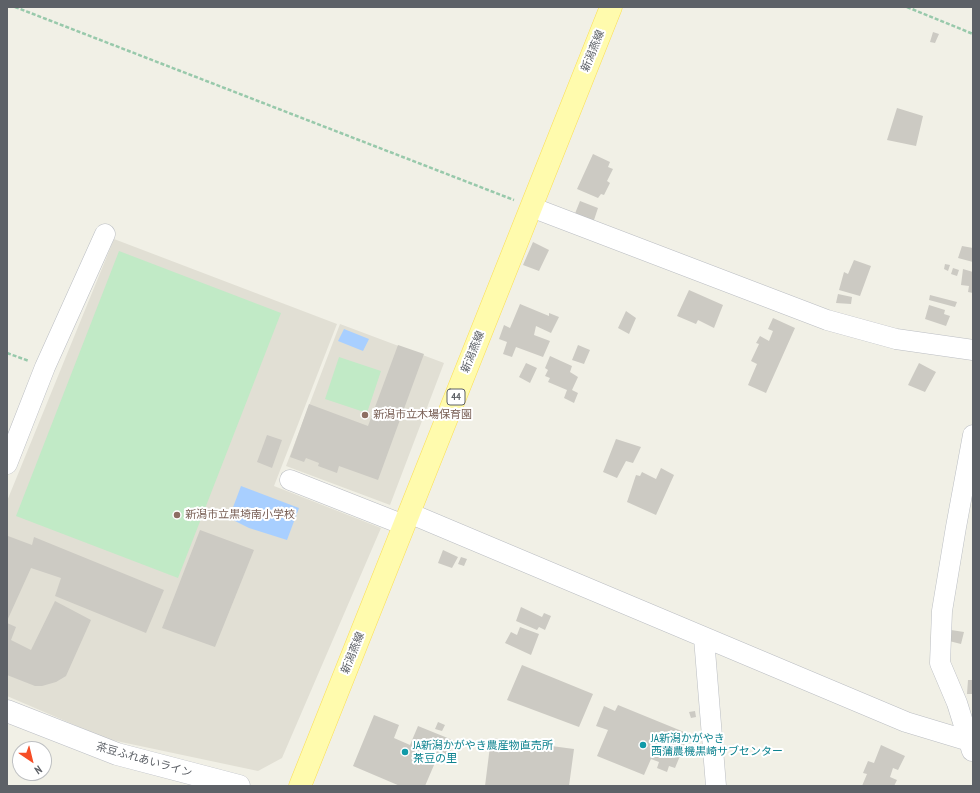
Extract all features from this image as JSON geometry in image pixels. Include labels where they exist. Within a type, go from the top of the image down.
[{"type":"main road","name":"新潟燕線","points":[[300,786],[611,7]]},
{"type":"street","points":[[531,207],[827,320],[896,339],[973,350]]},
{"type":"street","points":[[7,464],[45,367],[104,234]]},
{"type":"street","points":[[971,747],[957,703],[940,663],[942,611],[973,435]]},
{"type":"street","points":[[290,480],[407,519],[971,747]]},
{"type":"street","points":[[704,638],[716,786]]},
{"type":"street","name":"茶豆ふれあいライン","points":[[7,711],[117,754],[239,786]]},
{"type":"path","points":[[15,7],[531,207]]},
{"type":"path","points":[[907,7],[973,34]]},
{"type":"shaded area","name":"新潟市立黒埼南小学校","points":[[114,239],[337,324],[274,486],[381,528],[282,758],[258,771],[107,739],[7,696],[7,501]]},
{"type":"shaded area","name":"新潟市立木場保育園","points":[[340,324],[444,363],[390,505],[286,466]]},
{"type":"green space","points":[[119,251],[281,313],[178,578],[16,516]]},
{"type":"green space","points":[[339,357],[381,371],[367,413],[325,399]]},
{"type":"water","points":[[344,329],[369,339],[363,351],[338,341]]},
{"type":"water","points":[[241,486],[299,508],[287,540],[249,528],[229,518]]},
{"type":"building","points":[[933,32],[939,34],[935,43],[930,42]]},
{"type":"building","points":[[897,108],[923,116],[916,146],[887,140]]},
{"type":"building","points":[[593,154],[610,162],[608,167],[613,169],[607,181],[610,183],[604,195],[601,194],[598,198],[577,189]]},
{"type":"building","points":[[580,201],[598,208],[593,223],[574,216]]},
{"type":"building","points":[[533,242],[549,250],[539,271],[523,265]]},
{"type":"building","points":[[962,246],[973,248],[973,262],[958,258]]},
{"type":"building","points":[[854,260],[871,266],[860,296],[839,290],[844,272],[848,274]]},
{"type":"building","points":[[945,264],[950,265],[948,271],[944,269]]},
{"type":"building","points":[[953,268],[959,270],[957,276],[951,274]]},
{"type":"building","points":[[963,269],[973,272],[973,293],[968,292],[969,286],[961,285]]},
{"type":"building","points":[[689,290],[723,305],[714,328],[698,320],[696,324],[677,316]]},
{"type":"building","points":[[838,294],[852,297],[851,304],[836,303]]},
{"type":"building","points":[[930,295],[957,302],[955,307],[929,300]]},
{"type":"building","points":[[520,304],[549,316],[549,313],[559,317],[551,333],[536,326],[534,335],[550,341],[543,357],[516,347],[512,357],[503,354],[507,342],[499,339],[504,325],[510,328]]},
{"type":"building","points":[[929,305],[945,310],[944,314],[950,316],[946,326],[925,319]]},
{"type":"building","points":[[626,311],[636,318],[629,334],[618,328]]},
{"type":"building","points":[[773,318],[795,328],[766,393],[748,385],[757,364],[751,361],[759,344],[756,343],[760,336],[769,341],[773,331],[768,329]]},
{"type":"building","points":[[398,345],[424,354],[378,480],[339,466],[337,473],[318,466],[319,463],[306,458],[304,462],[290,457],[309,404],[368,426]]},
{"type":"building","points":[[578,345],[590,350],[584,364],[572,360]]},
{"type":"building","points":[[550,356],[572,366],[570,372],[578,377],[572,390],[578,393],[574,403],[564,398],[567,390],[548,382],[550,378],[545,376],[548,370],[545,368]]},
{"type":"building","points":[[526,363],[537,368],[530,383],[519,377]]},
{"type":"building","points":[[919,363],[936,372],[925,392],[908,385]]},
{"type":"building","points":[[267,435],[282,440],[272,468],[257,462]]},
{"type":"building","points":[[616,439],[641,447],[633,463],[626,461],[617,478],[603,472]]},
{"type":"building","points":[[661,468],[674,475],[656,515],[627,502],[636,475],[640,476],[642,472],[656,479]]},
{"type":"building","points":[[200,530],[254,550],[215,647],[162,628]]},
{"type":"building","points":[[8,536],[32,545],[34,537],[164,590],[146,633],[55,596],[61,578],[31,568],[7,621]]},
{"type":"building","points":[[443,550],[458,557],[452,568],[438,563]]},
{"type":"building","points":[[461,557],[467,559],[464,566],[458,564]]},
{"type":"building","points":[[55,601],[91,620],[66,676],[56,682],[42,686],[35,686],[7,675],[7,623],[16,627],[11,640],[31,650]]},
{"type":"building","points":[[521,607],[542,617],[544,613],[551,616],[545,630],[539,627],[537,630],[516,621]]},
{"type":"building","points":[[520,627],[539,634],[531,655],[505,643],[511,632],[517,635]]},
{"type":"building","points":[[951,630],[964,632],[961,644],[949,641]]},
{"type":"building","points":[[522,665],[593,694],[579,727],[507,700]]},
{"type":"building","points":[[968,680],[973,680],[973,694],[967,694]]},
{"type":"building","name":"JA新潟かがやき 西蒲農機黒崎サブセンター","points":[[618,705],[689,734],[675,768],[669,766],[667,772],[657,768],[659,762],[651,759],[644,775],[597,756],[608,730],[596,726],[604,706],[615,711]]},
{"type":"building","points":[[695,711],[696,717],[691,718],[689,712]]},
{"type":"building","name":"JA新潟かがやき農産物直売所 茶豆の里","points":[[374,715],[399,725],[394,738],[410,745],[418,726],[455,741],[446,762],[437,758],[425,786],[400,786],[353,766]]},
{"type":"building","points":[[438,722],[445,725],[442,731],[435,729]]},
{"type":"building","points":[[491,738],[574,749],[569,786],[485,786]]},
{"type":"building","points":[[881,745],[905,756],[898,770],[893,768],[890,777],[897,780],[894,786],[862,786],[867,774],[863,773],[868,761],[874,763]]},
{"type":"place","name":"新潟市立木場保育園","points":[[365,415]]},
{"type":"place","name":"新潟市立黒埼南小学校","points":[[177,515]]},
{"type":"place","name":"JA新潟かがやき 西蒲農機黒崎サブセンター","points":[[643,745]]},
{"type":"place","name":"JA新潟かがやき農産物直売所 茶豆の里","points":[[405,752]]}]
